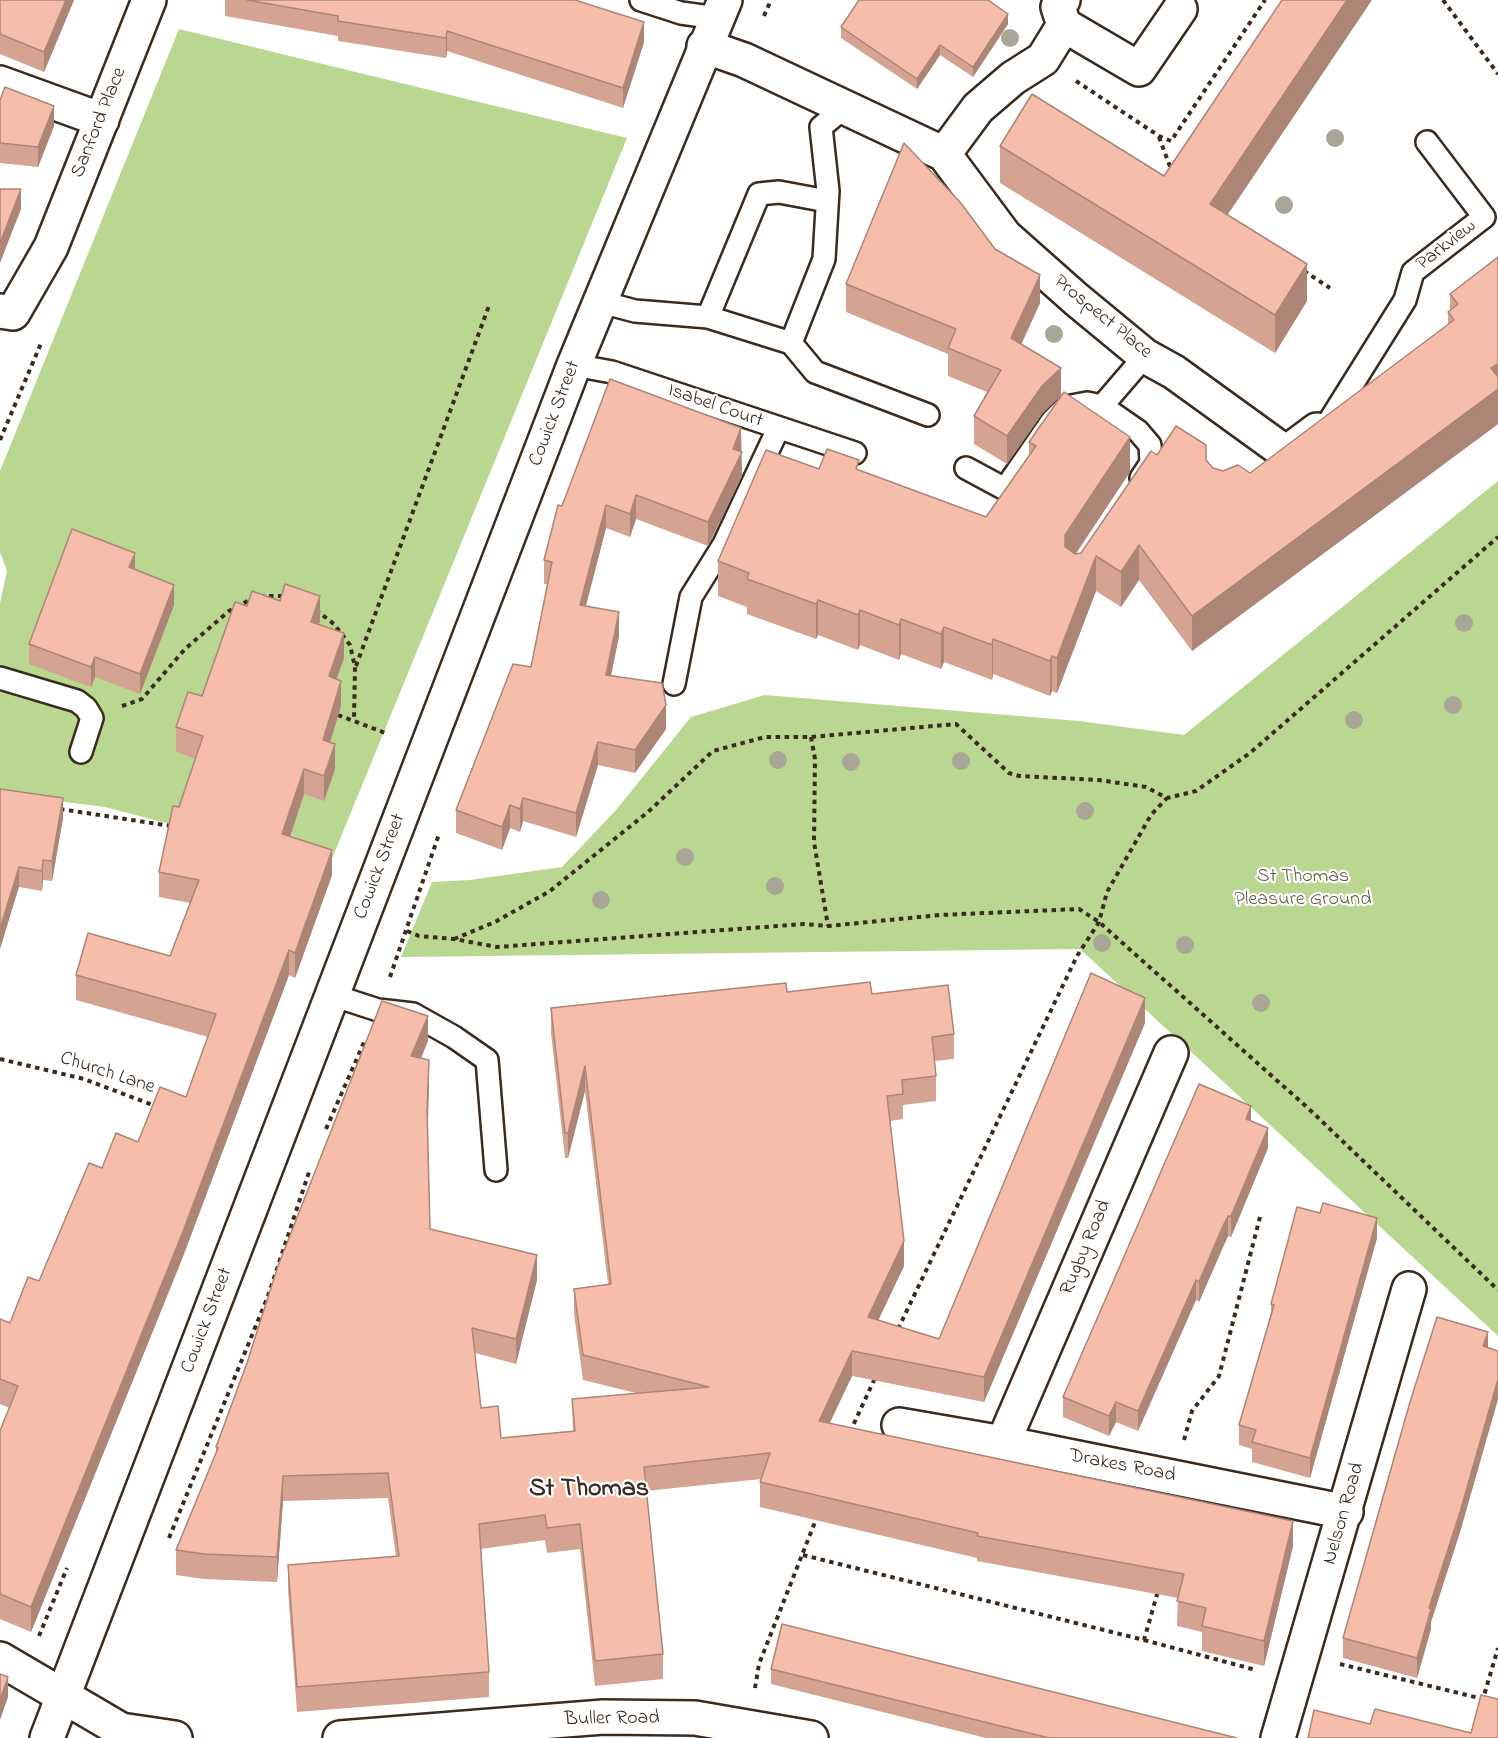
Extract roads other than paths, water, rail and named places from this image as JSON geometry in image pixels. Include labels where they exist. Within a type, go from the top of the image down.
[{"type":"street","name":"Sanford Place","points":[[0,311],[13,313],[51,247],[149,0]]},
{"type":"street","points":[[944,154],[978,108],[1013,78],[1043,59],[1059,8],[1139,69],[1180,9]]},
{"type":"street","name":"Prospect Place","points":[[715,21],[744,60],[944,154],[1005,236],[1145,356],[1174,372],[1273,460],[1330,420]]},
{"type":"street","name":"Cowick Street","points":[[47,1738],[574,364],[715,21]]},
{"type":"street","points":[[0,83],[102,120]]},
{"type":"street","name":"Rugby Road","points":[[1003,1443],[1171,1053]]},
{"type":"street","name":"Nelson Road","points":[[1278,1738],[1346,1512],[1409,1289]]},
{"type":"street","name":"Drakes Road","points":[[899,1425],[1003,1443],[1346,1512]]},
{"type":"street","points":[[0,1659],[121,1730],[175,1738]]},
{"type":"street","name":"Buller Road","points":[[340,1738],[603,1717],[681,1728],[695,1718],[811,1738]]},
{"type":"lane","points":[[641,0],[715,21]]},
{"type":"lane","points":[[791,343],[824,259],[827,201],[821,127],[846,106]]},
{"type":"lane","name":"Parkview","points":[[1330,420],[1405,300],[1413,272],[1484,217],[1427,142]]},
{"type":"lane","points":[[708,317],[759,194],[779,192],[827,201]]},
{"type":"lane","points":[[601,302],[635,311],[708,317],[791,343],[815,372],[928,415]]},
{"type":"lane","points":[[1102,406],[1145,356]]},
{"type":"lane","name":"Isabel Court","points":[[574,364],[612,372],[855,453]]},
{"type":"lane","points":[[966,468],[1005,489],[1052,421],[1066,407],[1087,403],[1102,406],[1138,431],[1150,445],[1151,463],[1132,491]]},
{"type":"lane","points":[[674,684],[691,597],[724,544],[778,429]]},
{"type":"lane","points":[[0,678],[77,701],[86,708],[92,718],[81,752]]},
{"type":"lane","points":[[332,995],[378,1010],[413,1014],[454,1037],[487,1060],[496,1170]]},
{"type":"district","name":"St Thomas","points":[[589,1491]]},
{"type":"park label","name":"St Thomas Pleasure Ground","points":[[1303,890]]}]
